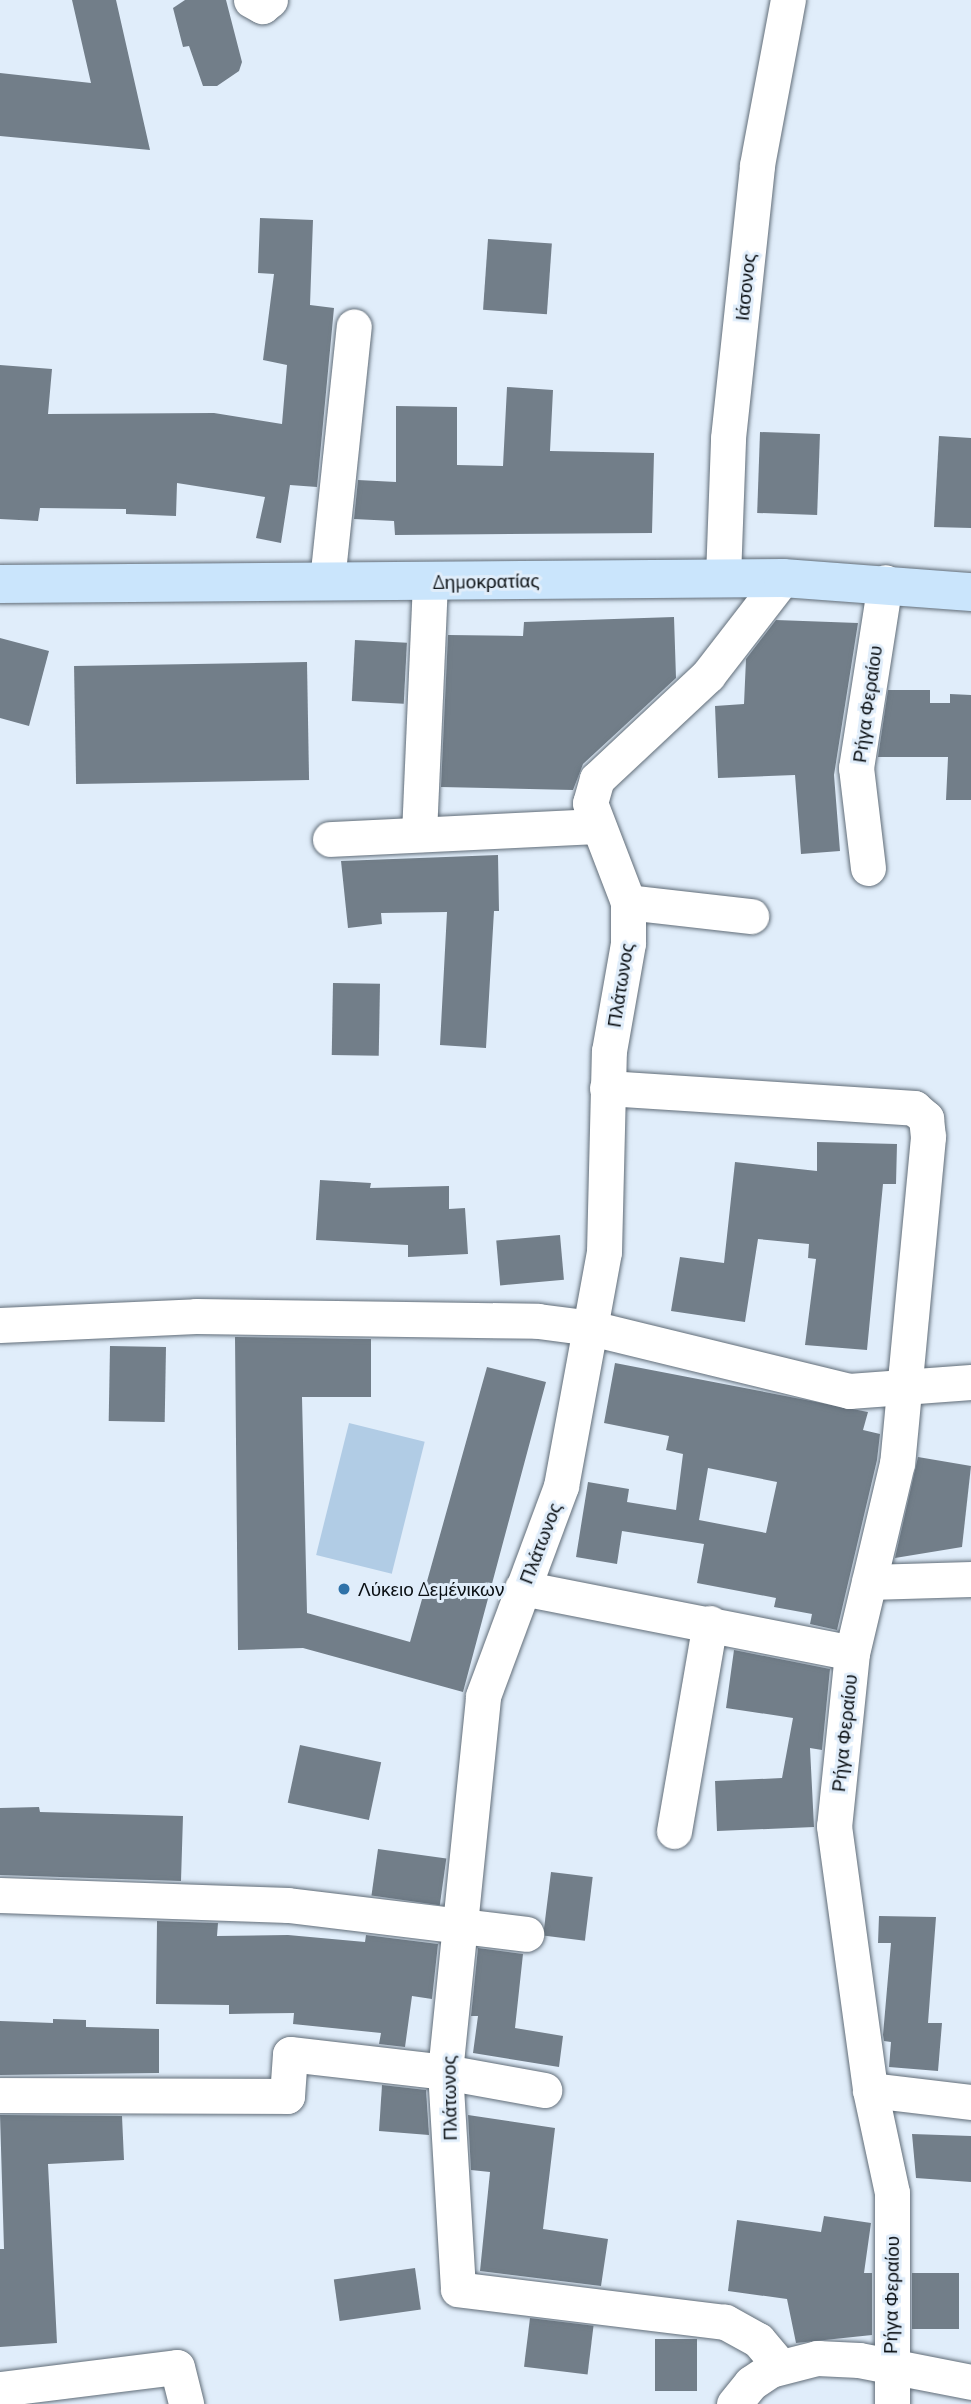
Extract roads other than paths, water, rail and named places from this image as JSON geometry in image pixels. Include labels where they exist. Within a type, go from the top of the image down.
[{"type":"main road","name":"Δημοκρατίας","points":[[0,584],[430,582],[723,577],[885,582],[971,592]]},
{"type":"street","points":[[251,0],[262,6],[270,0]]},
{"type":"street","name":"Ιάσονος","points":[[723,577],[728,438],[757,165],[788,0]]},
{"type":"street","points":[[327,581],[354,326]]},
{"type":"street","name":"Πλάτωνος","points":[[779,2366],[758,2340],[725,2322],[458,2289],[445,2072],[483,1696],[561,1486],[591,1328],[607,1204],[607,1088],[628,943],[628,902],[595,826],[590,803],[597,779],[708,675],[783,578]]},
{"type":"street","points":[[419,834],[430,582]]},
{"type":"street","name":"Ρήγα Φεραίου","points":[[868,868],[856,768],[885,582]]},
{"type":"street","points":[[330,839],[595,826]]},
{"type":"street","points":[[628,902],[751,916]]},
{"type":"street","name":"Ρήγα Φεραίου","points":[[607,1088],[914,1108],[926,1118],[928,1137],[897,1462],[852,1653],[834,1826],[870,2090],[892,2193],[892,2404]]},
{"type":"street","points":[[0,1325],[196,1315],[538,1321],[591,1328],[849,1391],[971,1382]]},
{"type":"street","points":[[869,1582],[971,1579]]},
{"type":"street","points":[[523,1588],[852,1653]]},
{"type":"street","points":[[674,1831],[710,1623]]},
{"type":"street","points":[[0,1895],[288,1905],[526,1934]]},
{"type":"street","points":[[0,2095],[287,2096],[290,2054],[445,2072],[544,2090]]},
{"type":"street","points":[[870,2090],[971,2102]]},
{"type":"street","points":[[734,2404],[751,2383],[779,2366],[817,2358],[890,2366],[971,2382]]},
{"type":"street","points":[[0,2389],[177,2367],[186,2404]]},
{"type":"place","name":"Λύκειο Δεμένικων","points":[[344,1589]]}]
